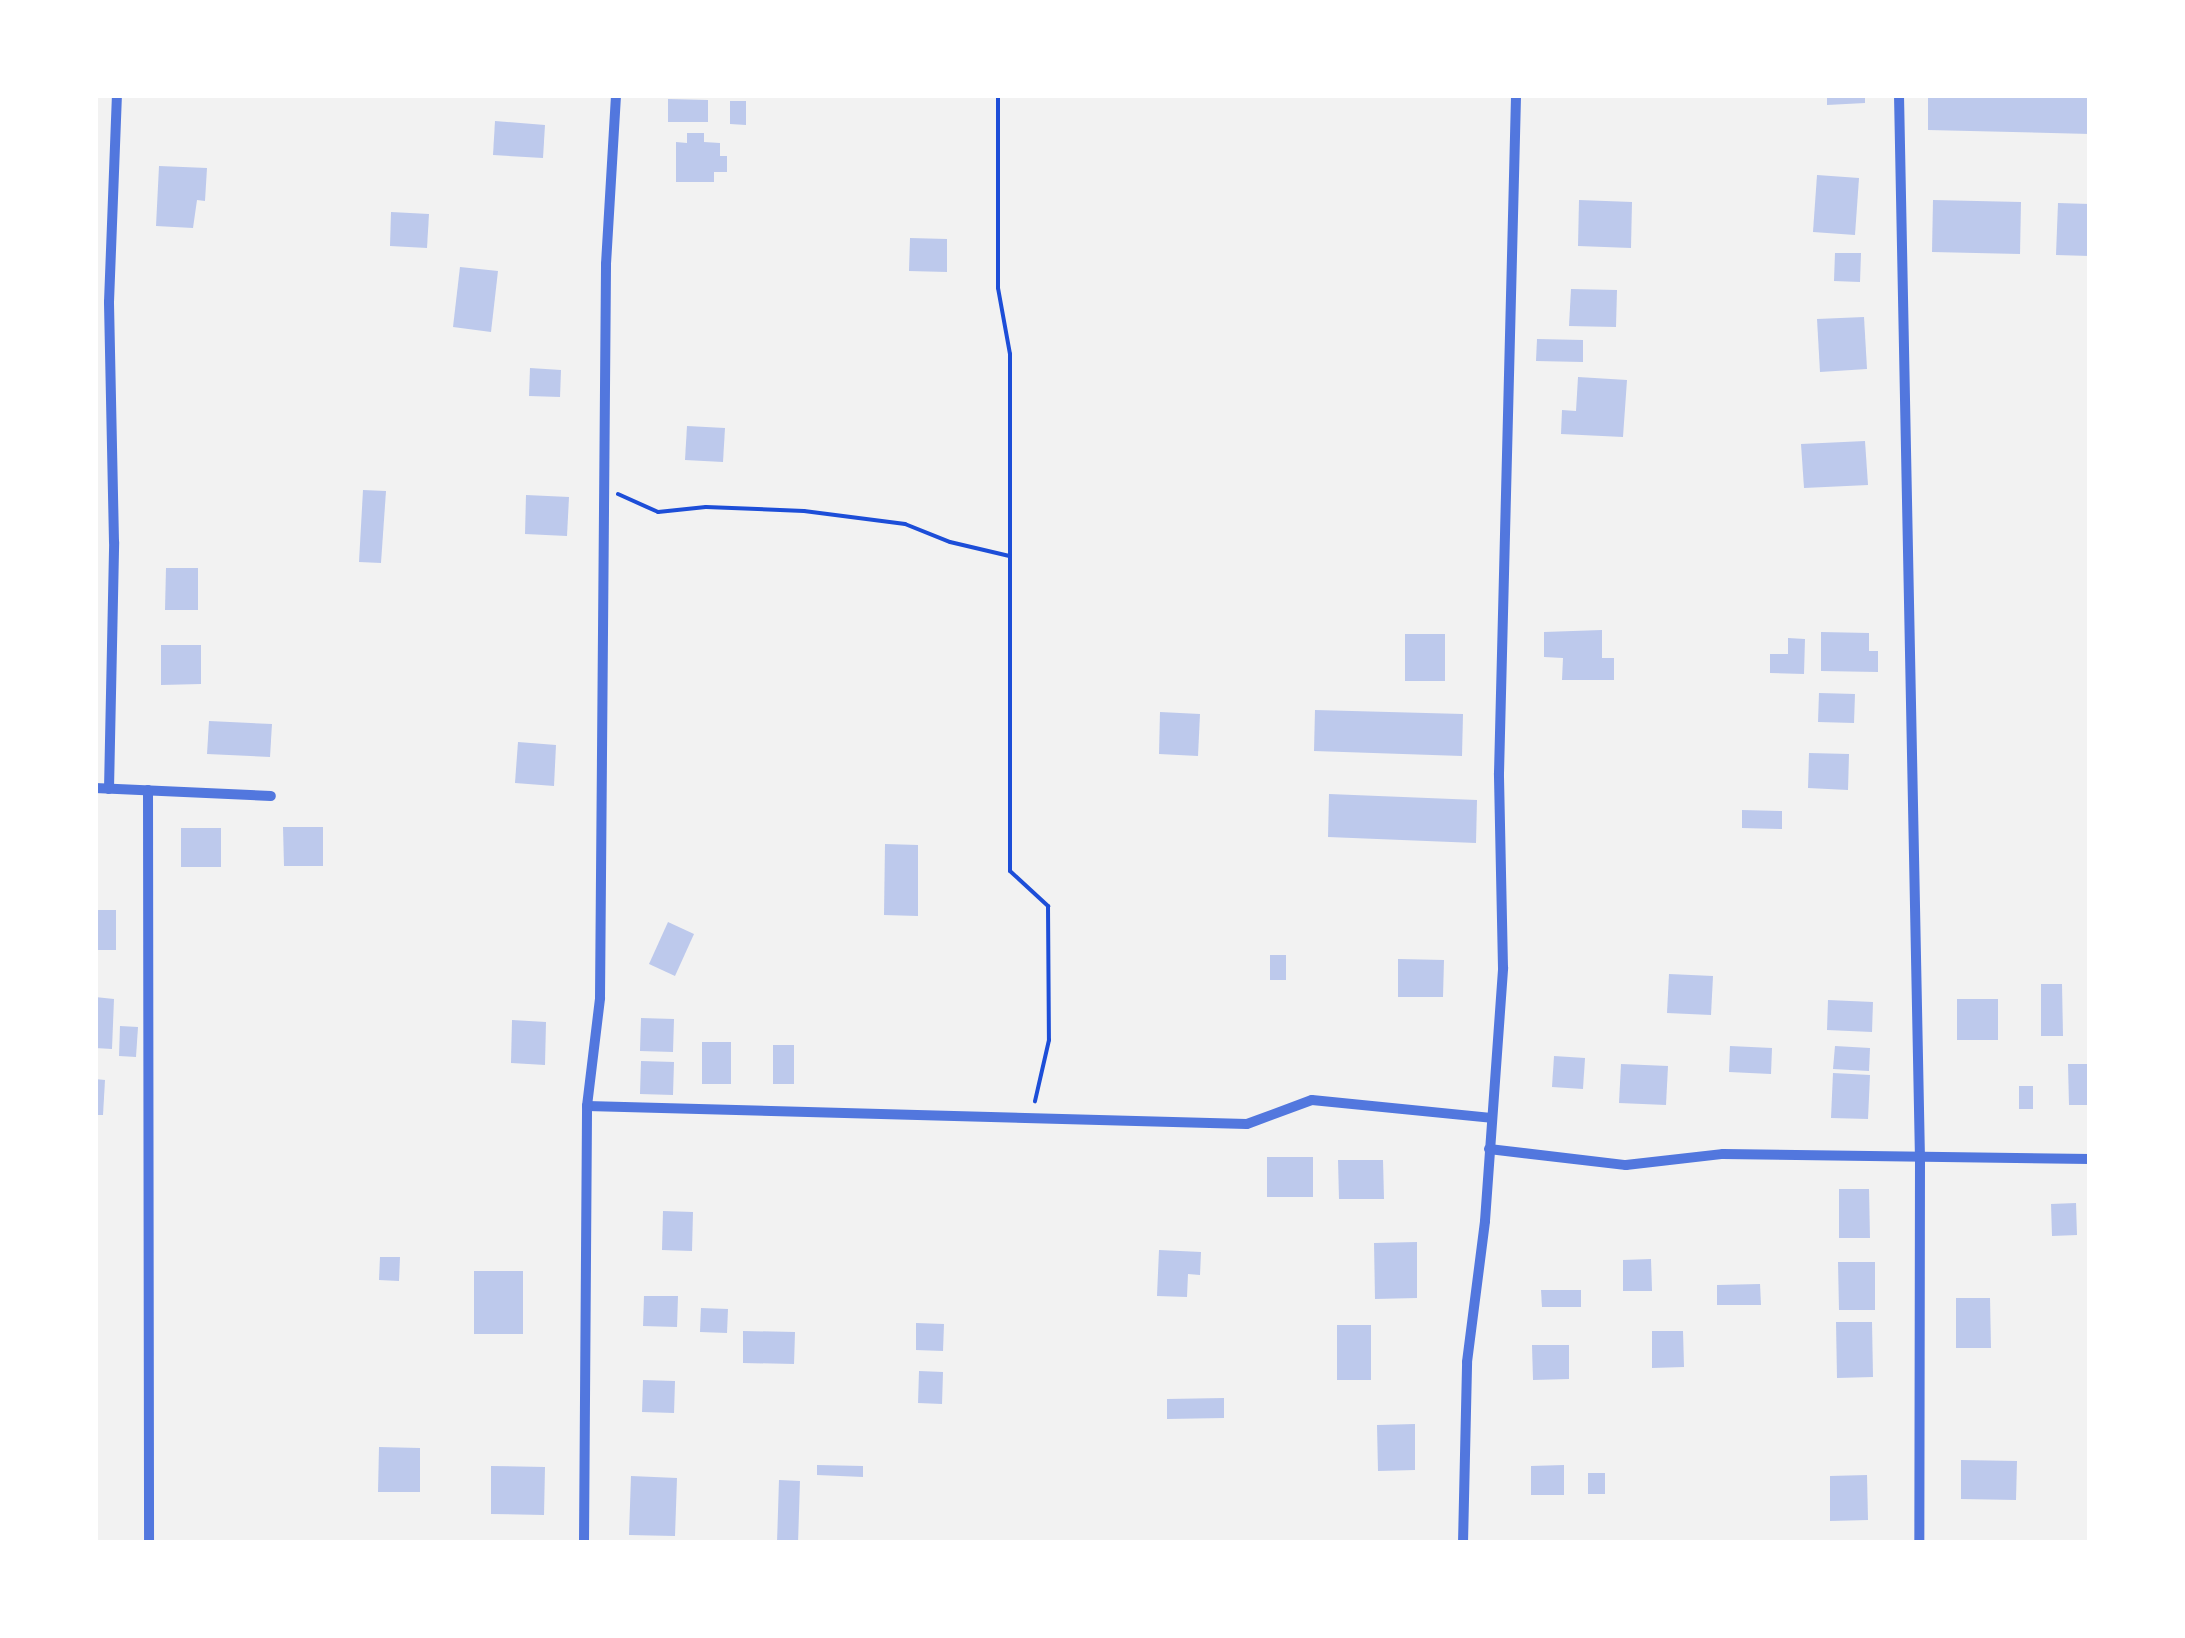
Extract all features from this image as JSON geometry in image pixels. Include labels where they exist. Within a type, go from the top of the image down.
[{"type":"street","points":[[108,788],[114,542],[109,302],[118,95]]},
{"type":"street","points":[[584,1543],[588,1106],[600,998],[606,264],[616,95]]},
{"type":"street","points":[[1463,1543],[1467,1362],[1490,1150],[1502,968],[1498,773],[1516,95]]},
{"type":"street","points":[[1899,95],[1920,1158],[1919,1543]]},
{"type":"street","points":[[95,788],[271,796]]},
{"type":"street","points":[[148,790],[149,1543]]},
{"type":"street","points":[[588,1106],[1247,1124],[1312,1100],[1492,1118]]},
{"type":"street","points":[[1490,1150],[1626,1165],[1723,1154],[2090,1159]]},
{"type":"path","points":[[998,95],[998,288],[1010,354],[1010,871],[1048,906],[1048,1040],[1031,1120]]},
{"type":"path","points":[[605,488],[658,512],[706,508],[804,511],[905,524],[950,542],[1010,556]]},
{"type":"building","points":[[1827,95],[1865,95],[1865,103],[1827,105]]},
{"type":"building","points":[[1928,95],[2090,95],[2090,134],[1928,130]]},
{"type":"building","points":[[668,99],[708,100],[708,122],[668,122]]},
{"type":"building","points":[[730,101],[746,101],[746,125],[730,124]]},
{"type":"building","points":[[495,121],[545,125],[543,158],[493,155]]},
{"type":"building","points":[[687,133],[704,133],[704,142],[720,143],[720,156],[727,156],[727,172],[714,172],[714,182],[676,182],[676,142],[687,143]]},
{"type":"building","points":[[159,166],[207,168],[205,201],[197,200],[193,228],[156,226]]},
{"type":"building","points":[[1817,175],[1859,178],[1855,235],[1813,232]]},
{"type":"building","points":[[1579,200],[1632,202],[1631,248],[1578,246]]},
{"type":"building","points":[[1933,200],[2021,202],[2020,254],[1932,252]]},
{"type":"building","points":[[2058,203],[2090,204],[2090,256],[2056,255]]},
{"type":"building","points":[[391,212],[429,214],[427,248],[390,246]]},
{"type":"building","points":[[910,238],[947,239],[947,272],[909,271]]},
{"type":"building","points":[[1835,253],[1861,253],[1860,282],[1834,281]]},
{"type":"building","points":[[460,267],[498,271],[491,332],[453,327]]},
{"type":"building","points":[[1571,289],[1617,290],[1616,327],[1569,326]]},
{"type":"building","points":[[1864,317],[1867,369],[1820,372],[1817,319]]},
{"type":"building","points":[[1537,339],[1583,340],[1583,362],[1536,361]]},
{"type":"building","points":[[530,368],[561,370],[560,397],[529,396]]},
{"type":"building","points":[[1578,377],[1627,380],[1623,437],[1561,434],[1562,410],[1576,411]]},
{"type":"building","points":[[687,426],[725,428],[723,462],[685,460]]},
{"type":"building","points":[[1865,441],[1868,485],[1804,488],[1801,444]]},
{"type":"building","points":[[363,490],[386,491],[381,563],[359,562]]},
{"type":"building","points":[[526,495],[569,497],[567,536],[525,534]]},
{"type":"building","points":[[166,568],[198,568],[198,610],[165,610]]},
{"type":"building","points":[[1602,630],[1602,658],[1614,658],[1614,680],[1562,680],[1563,658],[1544,657],[1544,632]]},
{"type":"building","points":[[1821,632],[1869,633],[1869,651],[1878,651],[1878,672],[1821,671]]},
{"type":"building","points":[[1405,634],[1445,634],[1445,681],[1405,681]]},
{"type":"building","points":[[1788,638],[1805,639],[1804,674],[1770,673],[1770,654],[1788,654]]},
{"type":"building","points":[[161,645],[201,645],[201,684],[161,685]]},
{"type":"building","points":[[1819,693],[1855,694],[1854,723],[1818,722]]},
{"type":"building","points":[[1315,710],[1463,714],[1462,756],[1314,751]]},
{"type":"building","points":[[1160,712],[1200,714],[1198,756],[1159,754]]},
{"type":"building","points":[[209,721],[272,724],[270,757],[207,754]]},
{"type":"building","points":[[518,742],[556,745],[554,786],[515,783]]},
{"type":"building","points":[[1809,753],[1849,754],[1848,790],[1808,788]]},
{"type":"building","points":[[1329,794],[1477,800],[1476,843],[1328,837]]},
{"type":"building","points":[[1742,810],[1782,811],[1782,829],[1742,828]]},
{"type":"building","points":[[283,827],[323,827],[323,866],[284,866]]},
{"type":"building","points":[[181,828],[221,828],[221,867],[181,867]]},
{"type":"building","points":[[885,844],[918,845],[918,916],[884,915]]},
{"type":"building","points":[[95,910],[116,910],[116,950],[95,950]]},
{"type":"building","points":[[668,922],[694,934],[675,976],[649,964]]},
{"type":"building","points":[[1270,955],[1286,955],[1286,980],[1270,980]]},
{"type":"building","points":[[1398,959],[1444,960],[1443,997],[1398,997]]},
{"type":"building","points":[[1669,974],[1713,976],[1711,1015],[1667,1013]]},
{"type":"building","points":[[2041,984],[2062,984],[2063,1036],[2041,1036]]},
{"type":"building","points":[[95,997],[114,999],[112,1049],[95,1048]]},
{"type":"building","points":[[1957,999],[1998,999],[1998,1040],[1957,1040]]},
{"type":"building","points":[[1828,1000],[1873,1002],[1872,1032],[1827,1030]]},
{"type":"building","points":[[641,1018],[674,1019],[673,1052],[640,1051]]},
{"type":"building","points":[[512,1020],[546,1022],[545,1065],[511,1063]]},
{"type":"building","points":[[120,1026],[138,1027],[136,1057],[119,1056]]},
{"type":"building","points":[[702,1042],[731,1042],[731,1084],[702,1084]]},
{"type":"building","points":[[773,1045],[794,1045],[794,1084],[773,1084]]},
{"type":"building","points":[[1730,1046],[1772,1048],[1771,1074],[1729,1072]]},
{"type":"building","points":[[1835,1046],[1870,1048],[1869,1071],[1833,1069]]},
{"type":"building","points":[[1554,1056],[1585,1058],[1583,1089],[1552,1087]]},
{"type":"building","points":[[641,1061],[674,1062],[673,1095],[640,1094]]},
{"type":"building","points":[[1621,1064],[1668,1066],[1666,1105],[1619,1103]]},
{"type":"building","points":[[2068,1064],[2090,1064],[2090,1105],[2069,1105]]},
{"type":"building","points":[[1833,1073],[1870,1075],[1868,1119],[1831,1118]]},
{"type":"building","points":[[95,1079],[105,1080],[103,1115],[95,1115]]},
{"type":"building","points":[[2019,1086],[2033,1086],[2033,1109],[2019,1109]]},
{"type":"building","points":[[1267,1157],[1313,1157],[1313,1197],[1267,1197]]},
{"type":"building","points":[[1338,1160],[1383,1160],[1384,1199],[1339,1199]]},
{"type":"building","points":[[1839,1189],[1869,1189],[1870,1238],[1839,1238]]},
{"type":"building","points":[[2076,1203],[2077,1235],[2052,1236],[2051,1204]]},
{"type":"building","points":[[663,1211],[693,1212],[692,1251],[662,1250]]},
{"type":"building","points":[[1417,1242],[1417,1298],[1375,1299],[1374,1243]]},
{"type":"building","points":[[1159,1250],[1201,1252],[1200,1275],[1188,1274],[1187,1297],[1157,1296]]},
{"type":"building","points":[[380,1257],[400,1257],[399,1281],[379,1280]]},
{"type":"building","points":[[1651,1259],[1652,1291],[1623,1291],[1623,1260]]},
{"type":"building","points":[[1838,1262],[1875,1262],[1875,1310],[1839,1310]]},
{"type":"building","points":[[474,1271],[523,1271],[523,1334],[474,1334]]},
{"type":"building","points":[[1760,1284],[1761,1305],[1717,1305],[1717,1285]]},
{"type":"building","points":[[1541,1290],[1581,1290],[1581,1307],[1542,1307]]},
{"type":"building","points":[[644,1296],[678,1296],[677,1327],[643,1326]]},
{"type":"building","points":[[1956,1298],[1990,1298],[1991,1348],[1956,1348]]},
{"type":"building","points":[[701,1308],[728,1309],[727,1333],[700,1332]]},
{"type":"building","points":[[1836,1322],[1872,1322],[1873,1377],[1837,1378]]},
{"type":"building","points":[[916,1323],[944,1324],[943,1351],[916,1350]]},
{"type":"building","points":[[1337,1325],[1371,1325],[1371,1380],[1337,1380]]},
{"type":"building","points":[[743,1331],[795,1332],[794,1364],[743,1363]]},
{"type":"building","points":[[1652,1331],[1683,1331],[1684,1367],[1652,1368]]},
{"type":"building","points":[[1532,1345],[1569,1345],[1569,1379],[1533,1380]]},
{"type":"building","points":[[919,1371],[943,1372],[942,1404],[918,1403]]},
{"type":"building","points":[[643,1380],[675,1381],[674,1413],[642,1412]]},
{"type":"building","points":[[1224,1398],[1224,1418],[1167,1419],[1167,1399]]},
{"type":"building","points":[[1415,1424],[1415,1470],[1378,1471],[1377,1425]]},
{"type":"building","points":[[379,1447],[420,1448],[420,1492],[378,1492]]},
{"type":"building","points":[[1961,1460],[2017,1461],[2016,1500],[1961,1499]]},
{"type":"building","points":[[817,1465],[863,1466],[863,1477],[817,1475]]},
{"type":"building","points":[[1564,1465],[1564,1495],[1531,1495],[1531,1466]]},
{"type":"building","points":[[491,1466],[545,1467],[544,1515],[491,1514]]},
{"type":"building","points":[[1588,1473],[1605,1473],[1605,1494],[1588,1494]]},
{"type":"building","points":[[1867,1475],[1868,1520],[1830,1521],[1830,1476]]},
{"type":"building","points":[[631,1476],[677,1478],[675,1536],[629,1535]]},
{"type":"building","points":[[779,1480],[800,1481],[798,1543],[777,1543]]}]
